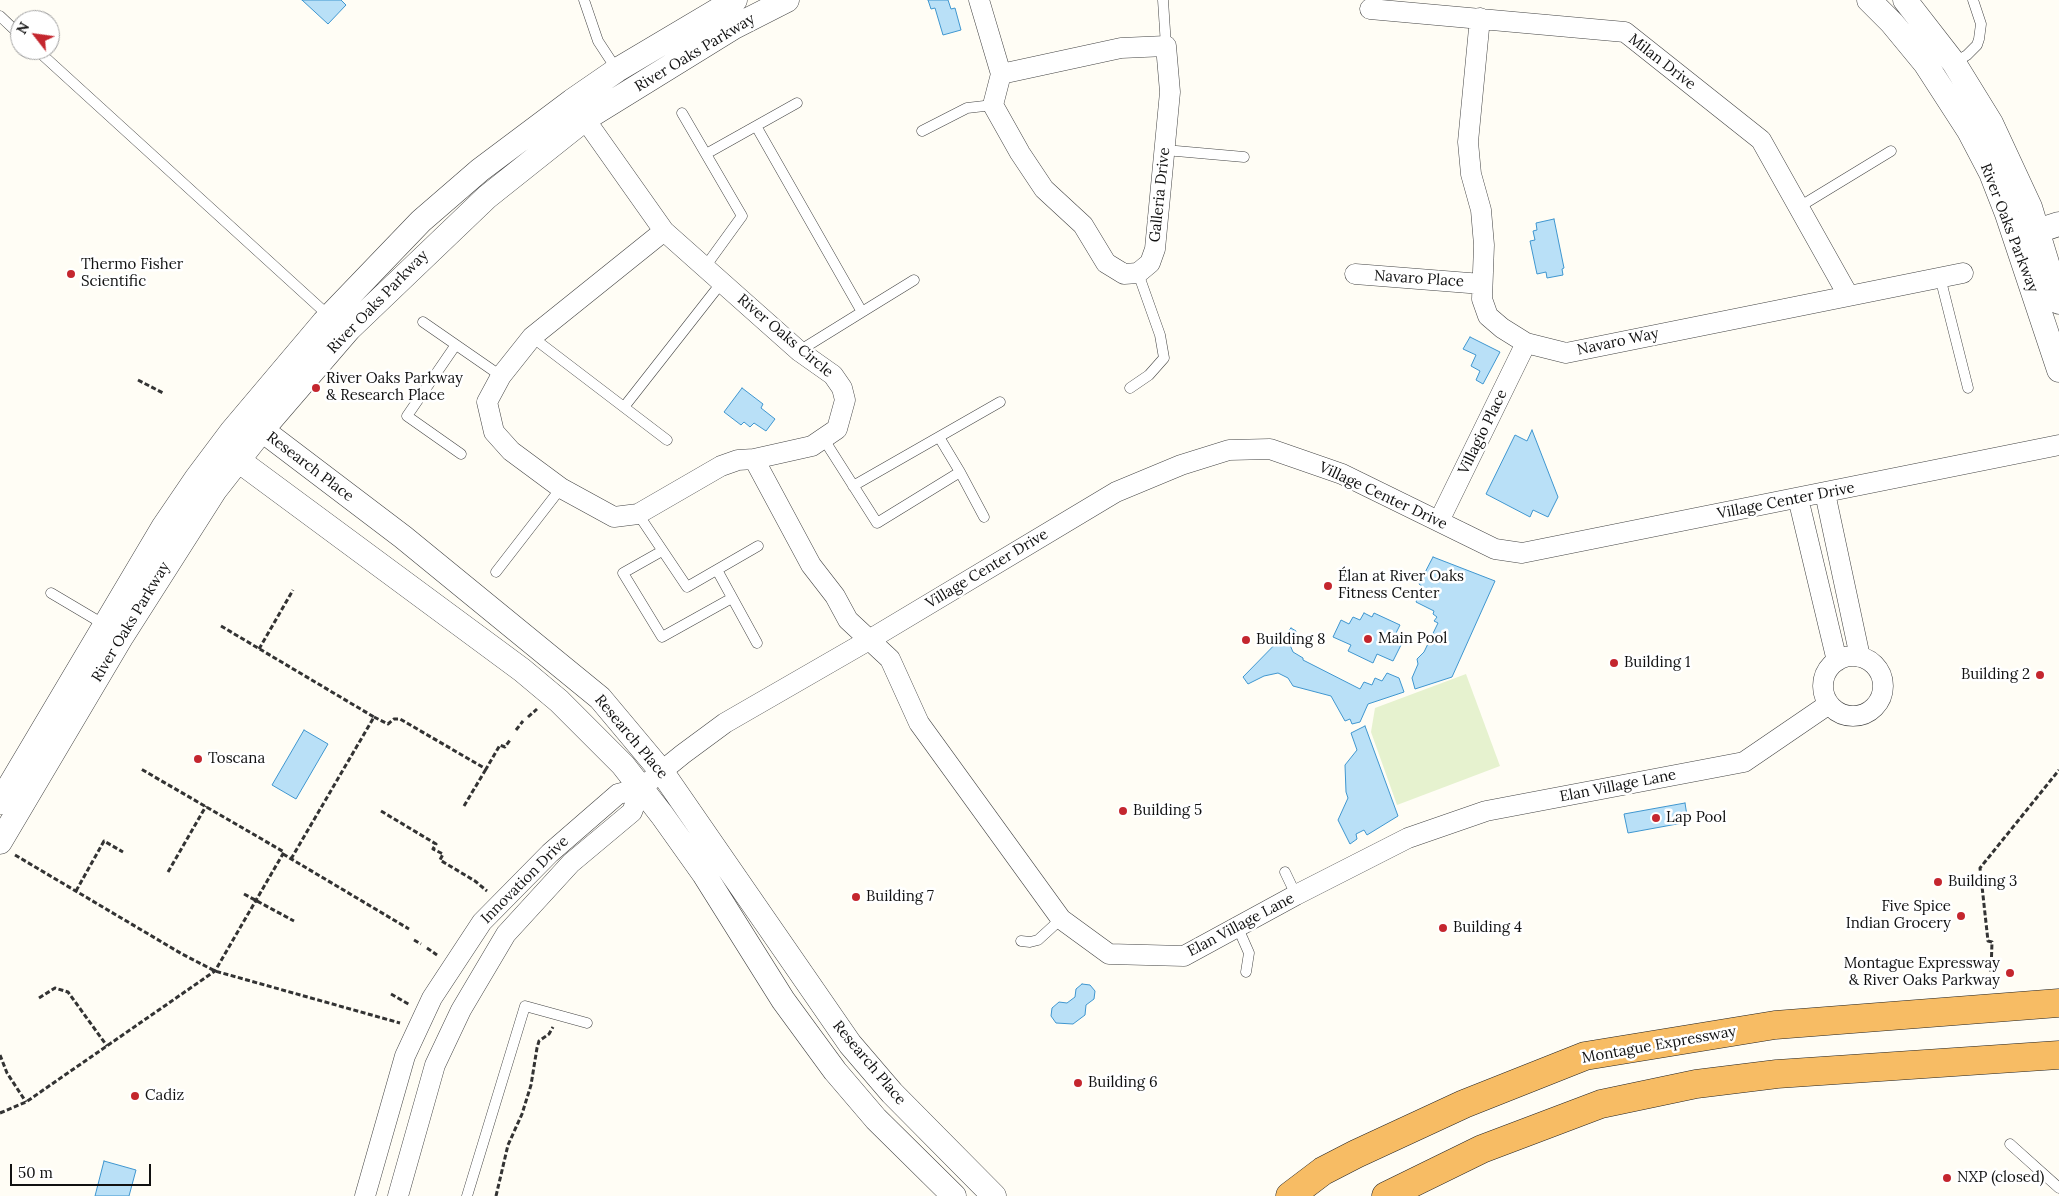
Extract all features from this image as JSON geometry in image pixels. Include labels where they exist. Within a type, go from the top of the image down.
[{"type":"highway","name":"Montague Expressway","points":[[1290,1196],[1324,1172],[1356,1154],[1464,1104],[1585,1056],[1774,1025],[2059,1003]]},
{"type":"highway","points":[[1386,1196],[1482,1149],[1600,1104],[1686,1086],[1777,1074],[2059,1055]]},
{"type":"street","name":"River Oaks Parkway","points":[[8,848],[9,800],[113,631],[238,460],[349,328],[578,110],[617,70],[735,0]]},
{"type":"street","name":"River Oaks Parkway","points":[[113,631],[164,526],[232,431],[329,316],[421,221],[480,170],[578,110],[787,0]]},
{"type":"street","points":[[979,0],[1001,74],[993,105],[1020,153],[1044,189],[1083,225],[1106,263],[1124,274],[1138,273]]},
{"type":"street","name":"River Oaks Parkway","points":[[1869,0],[1892,23],[1925,63],[1969,130],[2026,235],[2059,302]]},
{"type":"street","name":"River Oaks Parkway","points":[[1905,0],[1954,63],[1973,92],[1991,123],[2030,207],[2026,235],[2059,370]]},
{"type":"street","name":"Milan Drive","points":[[1370,10],[1480,18],[1624,32],[1761,140],[1848,295]]},
{"type":"street","name":"Navaro Way","points":[[1480,18],[1468,142],[1471,174],[1481,210],[1484,245],[1482,299],[1488,316],[1526,343],[1566,353],[1963,272]]},
{"type":"street","points":[[1001,74],[1122,48],[1166,46]]},
{"type":"street","name":"Galleria Drive","points":[[1138,273],[1150,263],[1155,249],[1170,92],[1166,46]]},
{"type":"street","name":"River Oaks Circle","points":[[578,110],[664,230],[799,350],[833,375],[842,388],[845,400],[838,429],[805,448],[754,459],[738,460],[721,466],[638,514],[614,517],[561,488],[511,451],[494,432],[488,402],[501,376],[532,337],[664,230]]},
{"type":"street","points":[[2026,235],[2059,224]]},
{"type":"street","name":"Navaro Place","points":[[1355,274],[1482,284]]},
{"type":"street","name":"Villagio Place","points":[[1439,521],[1526,343]]},
{"type":"street","name":"Research Place","points":[[232,431],[262,430],[403,537],[600,698],[662,772],[850,1044],[892,1093],[994,1196]]},
{"type":"street","points":[[232,431],[238,460]]},
{"type":"street","name":"Village Center Drive","points":[[662,772],[682,754],[726,723],[870,640],[1116,492],[1181,465],[1229,450],[1270,449],[1342,474],[1495,549],[1522,553],[2059,445]]},
{"type":"street","name":"Elan Village Lane","points":[[754,459],[811,565],[835,596],[848,620],[890,659],[919,722],[1061,919],[1108,954],[1184,956],[1296,895],[1408,838],[1486,811],[1744,762],[1829,704]]},
{"type":"street","name":"Research Place","points":[[238,460],[522,670],[566,708],[623,765],[704,874],[783,1000],[835,1071],[876,1119],[954,1196]]},
{"type":"street","points":[[1825,493],[1837,661]]},
{"type":"street","points":[[1798,498],[1860,657]]},
{"type":"street","points":[[1848,656],[1860,657],[1876,666],[1883,682],[1883,690],[1876,706],[1869,712],[1852,716],[1835,710],[1829,704],[1824,693],[1824,680],[1828,669],[1837,661],[1848,656]]},
{"type":"street","name":"Innovation Drive","points":[[365,1196],[405,1056],[432,998],[482,922],[550,853],[603,806],[618,794],[641,788],[662,772]]},
{"type":"street","name":"Innovation Drive","points":[[398,1196],[434,1065],[461,1010],[506,934],[571,863],[632,812],[641,788]]},
{"type":"lane","points":[[584,0],[598,41],[617,70]]},
{"type":"lane","points":[[1163,0],[1166,46]]},
{"type":"lane","points":[[1954,63],[1967,55],[1977,45],[1981,24],[1973,0]]},
{"type":"lane","points":[[0,16],[10,26]]},
{"type":"lane","points":[[48,60],[329,316]]},
{"type":"lane","points":[[706,154],[797,103]]},
{"type":"lane","points":[[922,131],[967,108],[993,105]]},
{"type":"lane","points":[[682,113],[742,216],[704,267]]},
{"type":"lane","points":[[756,126],[862,312]]},
{"type":"lane","points":[[1165,150],[1244,157]]},
{"type":"lane","points":[[1799,207],[1891,151]]},
{"type":"lane","points":[[1130,388],[1149,376],[1164,358],[1160,335],[1138,273]]},
{"type":"lane","points":[[1940,277],[1968,388]]},
{"type":"lane","points":[[799,350],[914,280]]},
{"type":"lane","points":[[624,407],[722,282]]},
{"type":"lane","points":[[423,322],[455,346],[501,376]]},
{"type":"lane","points":[[532,337],[667,440]]},
{"type":"lane","points":[[455,346],[407,416],[461,454]]},
{"type":"lane","points":[[853,486],[1000,402]]},
{"type":"lane","points":[[939,437],[984,517]]},
{"type":"lane","points":[[823,438],[877,523],[960,472]]},
{"type":"lane","points":[[496,572],[561,488]]},
{"type":"lane","points":[[638,514],[687,587],[758,546]]},
{"type":"lane","points":[[662,551],[623,573],[662,637],[732,598]]},
{"type":"lane","points":[[717,570],[757,643]]},
{"type":"lane","points":[[51,593],[113,631]]},
{"type":"lane","points":[[1285,872],[1296,895]]},
{"type":"lane","points":[[1021,941],[1030,942],[1038,940],[1061,919]]},
{"type":"lane","points":[[1238,928],[1248,953],[1246,972]]},
{"type":"lane","points":[[467,1196],[524,1006],[587,1022]]},
{"type":"lane","points":[[2010,1144],[2059,1188]]},
{"type":"path","points":[[138,380],[163,393]]},
{"type":"path","points":[[259,648],[293,590]]},
{"type":"path","points":[[221,626],[374,717],[388,724],[394,719],[400,719],[486,769]]},
{"type":"path","points":[[528,717],[539,707]]},
{"type":"path","points":[[291,859],[374,717]]},
{"type":"path","points":[[516,730],[523,721]]},
{"type":"path","points":[[464,806],[500,745],[505,747],[510,740]]},
{"type":"path","points":[[140,769],[284,852],[283,854],[290,860],[409,929]]},
{"type":"path","points":[[1991,972],[1992,942],[1988,941],[1980,868],[2059,770]]},
{"type":"path","points":[[168,872],[206,806]]},
{"type":"path","points":[[381,811],[436,844],[434,849],[443,854],[440,860],[475,881],[487,892]]},
{"type":"path","points":[[76,891],[104,841],[123,852]]},
{"type":"path","points":[[8,848],[182,954],[215,971],[403,1024]]},
{"type":"path","points":[[0,1113],[26,1102],[215,971],[283,854]]},
{"type":"path","points":[[244,894],[294,922]]},
{"type":"path","points":[[414,940],[421,944]]},
{"type":"path","points":[[427,948],[440,956]]},
{"type":"path","points":[[39,998],[55,988],[68,992],[107,1046]]},
{"type":"path","points":[[391,994],[403,1001]]},
{"type":"path","points":[[496,1196],[508,1145],[522,1114],[531,1085],[539,1041],[549,1034],[556,1014]]},
{"type":"path","points":[[0,1055],[7,1073],[26,1102]]},
{"type":"green space","points":[[1466,674],[1500,766],[1397,805],[1371,732],[1375,708]]},
{"type":"water","points":[[302,0],[341,0],[346,5],[328,24]]},
{"type":"water","points":[[928,0],[948,0],[951,9],[955,8],[961,30],[943,35],[935,8],[931,9]]},
{"type":"water","points":[[1554,219],[1564,268],[1562,269],[1563,275],[1547,278],[1546,272],[1537,274],[1530,241],[1535,240],[1533,231],[1537,230],[1536,223]]},
{"type":"water","points":[[1470,337],[1500,352],[1483,384],[1476,380],[1480,371],[1471,366],[1476,355],[1463,349]]},
{"type":"water","points":[[742,388],[763,404],[761,408],[775,419],[766,431],[754,423],[750,427],[744,422],[741,425],[724,412]]},
{"type":"water","points":[[1532,430],[1558,497],[1548,517],[1533,510],[1530,517],[1486,494],[1515,435],[1527,441]]},
{"type":"water","points":[[1433,557],[1495,581],[1452,677],[1415,689],[1412,678],[1418,664],[1417,659],[1424,652],[1438,623],[1434,621],[1437,617],[1433,614],[1434,611],[1416,602],[1423,587],[1419,584]]},
{"type":"water","name":"Main Pool","points":[[1364,613],[1372,617],[1374,613],[1400,625],[1394,637],[1403,641],[1393,661],[1377,654],[1373,663],[1348,651],[1351,645],[1333,637],[1341,620],[1349,624],[1353,617],[1360,620]]},
{"type":"water","points":[[1291,628],[1296,631],[1290,645],[1293,652],[1303,658],[1303,660],[1360,689],[1364,682],[1372,685],[1375,678],[1382,681],[1387,673],[1399,678],[1404,692],[1368,704],[1360,722],[1352,724],[1350,719],[1345,721],[1331,696],[1293,686],[1288,678],[1278,673],[1264,676],[1248,684],[1243,677]]},
{"type":"water","points":[[1365,726],[1398,816],[1367,835],[1364,830],[1356,834],[1357,839],[1350,844],[1338,820],[1348,798],[1345,765],[1357,750],[1351,733]]},
{"type":"water","points":[[304,730],[328,744],[296,799],[272,785]]},
{"type":"water","name":"Lap Pool","points":[[1685,803],[1688,822],[1628,833],[1624,814]]},
{"type":"water","points":[[1082,984],[1090,985],[1095,991],[1094,999],[1086,1005],[1085,1015],[1073,1024],[1056,1023],[1051,1016],[1052,1008],[1059,1002],[1067,1003],[1075,997],[1076,989]]},
{"type":"water","points":[[104,1161],[136,1170],[129,1196],[95,1196]]},
{"type":"place","name":"Thermo Fisher Scientific","points":[[71,274]]},
{"type":"place","name":"River Oaks Parkway & Research Place","points":[[316,388]]},
{"type":"place","name":"Élan at River Oaks Fitness Center","points":[[1328,586]]},
{"type":"place","name":"Main Pool","points":[[1368,639]]},
{"type":"place","name":"Building 8","points":[[1246,640]]},
{"type":"place","name":"Building 1","points":[[1614,663]]},
{"type":"place","name":"Building 2","points":[[2040,675]]},
{"type":"place","name":"Toscana","points":[[198,759]]},
{"type":"place","name":"Building 5","points":[[1123,811]]},
{"type":"place","name":"Lap Pool","points":[[1656,818]]},
{"type":"place","name":"Building 3","points":[[1938,882]]},
{"type":"place","name":"Building 7","points":[[856,897]]},
{"type":"place","name":"Five Spice Indian Grocery","points":[[1961,916]]},
{"type":"place","name":"Building 4","points":[[1443,928]]},
{"type":"place","name":"Montague Expressway & River Oaks Parkway","points":[[2010,973]]},
{"type":"place","name":"Building 6","points":[[1078,1083]]},
{"type":"place","name":"Cadiz","points":[[135,1096]]},
{"type":"place","name":"NXP (closed)","points":[[1947,1178]]}]
